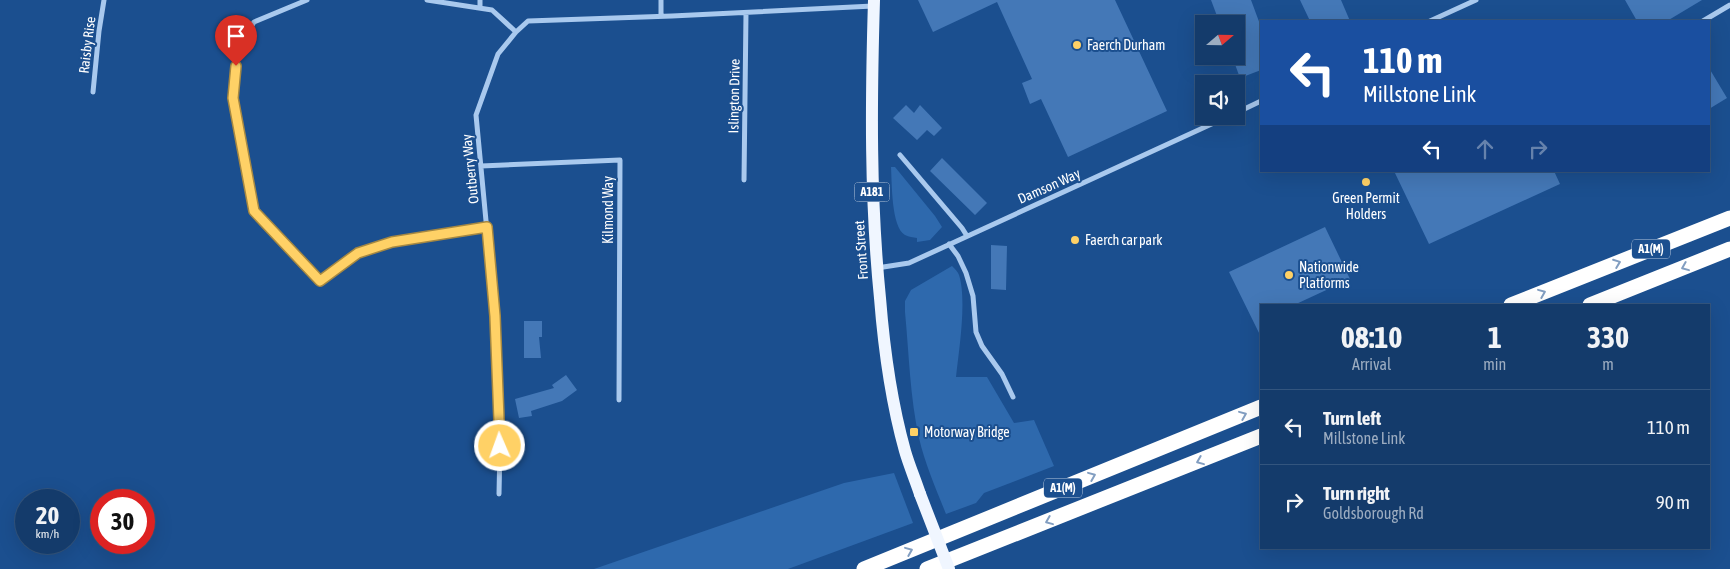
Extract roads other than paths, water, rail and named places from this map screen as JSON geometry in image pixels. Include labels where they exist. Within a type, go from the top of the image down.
[{"type":"highway","name":"A1(M)","points":[[1515,304],[1730,218]]},
{"type":"highway","name":"A1(M)","points":[[1592,304],[1730,249]]},
{"type":"highway","name":"A1(M)","points":[[864,569],[1260,407]]},
{"type":"highway","name":"A1(M)","points":[[928,569],[1260,436]]},
{"type":"main road","name":"Front Street","points":[[874,3],[871,138],[872,201],[883,336],[894,404],[905,452],[949,569]]},
{"type":"street","name":"Raisby Rise","points":[[93,92],[104,0]]},
{"type":"street","points":[[307,0],[254,22],[237,50],[233,98],[254,211],[320,281],[358,253],[392,242],[487,227]]},
{"type":"street","points":[[427,0],[492,10],[516,32],[528,21],[746,13],[874,3]]},
{"type":"street","points":[[480,0],[480,8]]},
{"type":"street","points":[[661,0],[661,16]]},
{"type":"street","points":[[1432,20],[1476,0]]},
{"type":"street","points":[[1705,20],[1730,5]]},
{"type":"street","name":"Islington Drive","points":[[744,180],[746,13]]},
{"type":"street","name":"Outberry Way","points":[[499,494],[500,446],[495,316],[476,115],[498,54],[516,32]]},
{"type":"street","points":[[1245,109],[1260,101]]},
{"type":"street","name":"Damson Way","points":[[877,268],[909,263],[1209,125]]},
{"type":"street","points":[[900,155],[962,228],[966,236]]},
{"type":"street","name":"Kilmond Way","points":[[481,166],[620,160],[619,400]]},
{"type":"street","points":[[949,244],[958,256],[966,273],[973,296],[976,332],[992,361],[1002,374],[1013,398]]},
{"type":"place","name":"Faerch Durham","points":[[1077,45]]},
{"type":"place","name":"Green Permit Holders","points":[[1366,182]]},
{"type":"place","name":"Faerch car park","points":[[1075,240]]},
{"type":"place","name":"Nationwide Platforms","points":[[1289,275]]},
{"type":"place","name":"Motorway Bridge","points":[[914,432]]}]
